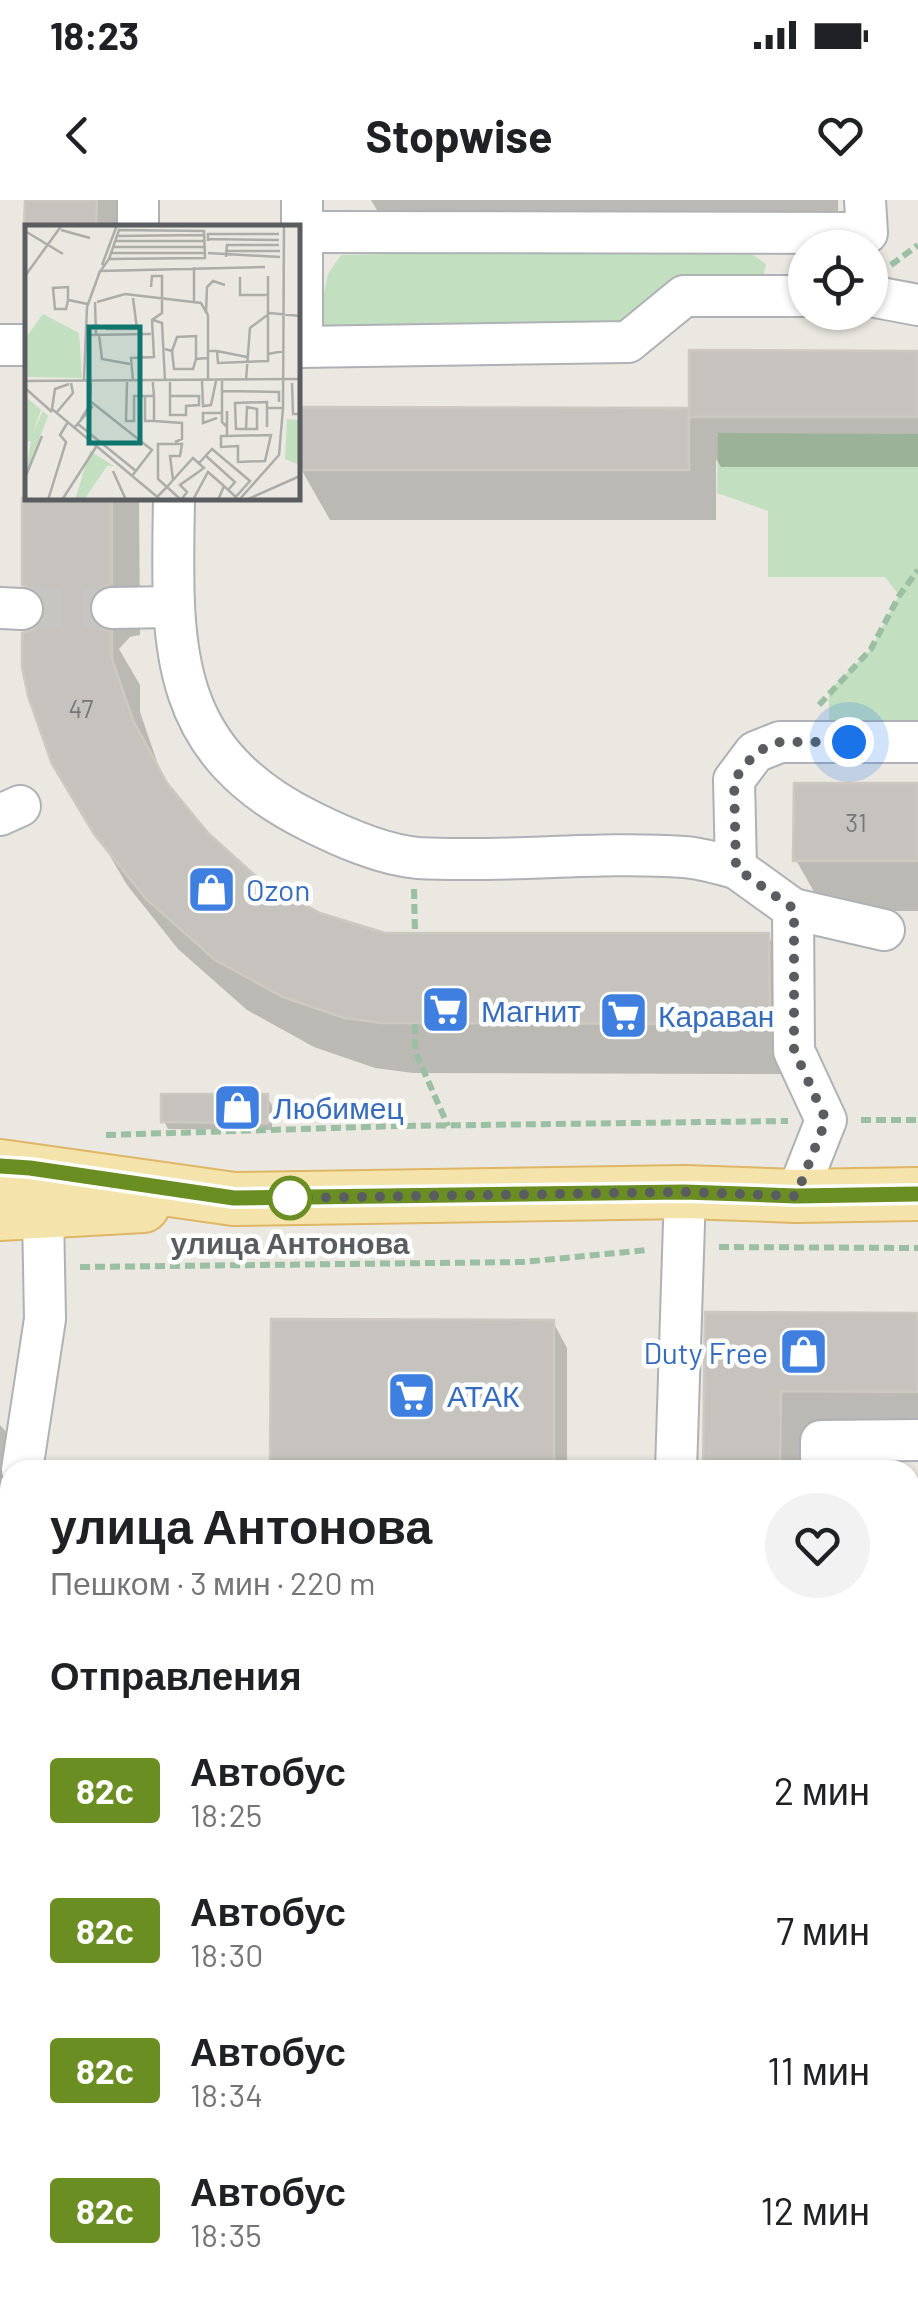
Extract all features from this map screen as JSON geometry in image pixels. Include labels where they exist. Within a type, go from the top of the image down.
[{"type":"main road","points":[[0,1166],[234,1198]]},
{"type":"main road","points":[[22,1214],[234,1198],[684,1192],[796,1196],[918,1194]]},
{"type":"lane","points":[[788,296],[684,296],[628,342],[300,347],[302,216],[867,233],[865,200]]},
{"type":"lane","points":[[888,299],[918,304]]},
{"type":"lane","points":[[174,500],[172,607],[180,674],[196,718],[230,768],[280,806],[342,837],[414,858],[687,856],[736,868],[794,909],[884,930]]},
{"type":"lane","points":[[112,608],[172,607]]},
{"type":"lane","points":[[736,868],[734,780],[756,752],[780,742],[918,742]]},
{"type":"lane","points":[[794,909],[794,1050],[826,1120],[796,1196]]},
{"type":"lane","points":[[676,1460],[684,1192]]},
{"type":"lane","points":[[22,1214],[47,1269],[46,1319],[24,1460]]},
{"type":"lane","points":[[0,1419],[46,1319]]},
{"type":"lane","points":[[821,1460],[821,1441],[918,1440]]},
{"type":"path","points":[[780,742],[871,649],[899,596],[918,570]]},
{"type":"path","points":[[415,1024],[415,1050],[448,1126]]},
{"type":"path","points":[[92,1135],[918,1120]]},
{"type":"path","points":[[47,1269],[524,1262],[681,1247],[918,1248]]},
{"type":"green space","points":[[698,248],[753,255],[766,264],[763,278],[629,324],[329,332],[317,326],[328,274],[341,255]]},
{"type":"green space","points":[[718,433],[918,434],[918,720],[829,720],[829,691],[871,649],[899,595],[885,577],[768,577],[768,511],[717,493]]},
{"type":"building","points":[[25,200],[97,200],[96,225],[24,228]]},
{"type":"building","points":[[689,350],[918,351],[918,417],[689,417]]},
{"type":"building","points":[[300,407],[689,408],[689,470],[300,470]]},
{"type":"building","points":[[22,498],[112,500],[112,584],[101,587],[92,596],[88,607],[91,619],[112,632],[112,659],[133,720],[167,783],[209,834],[259,879],[320,913],[385,933],[769,933],[770,1024],[382,1023],[344,1018],[283,997],[215,960],[146,899],[94,834],[52,764],[22,667],[22,633],[41,623],[46,609],[36,590],[22,585]]},
{"type":"building","points":[[794,783],[918,783],[918,861],[793,861]]},
{"type":"building","points":[[161,1094],[268,1094],[268,1123],[161,1122]]},
{"type":"building","points":[[705,1312],[918,1313],[918,1392],[781,1391],[780,1460],[703,1460]]},
{"type":"building","name":"АТАК","points":[[271,1319],[554,1320],[554,1460],[270,1460]]},
{"type":"tunnel","points":[[22,609],[112,608]]},
{"type":"bus line","name":"82с","points":[[0,1166],[234,1198],[684,1192],[796,1196],[918,1194]]},
{"type":"place","name":"Ozon","points":[[211,889]]},
{"type":"place","name":"Магнит","points":[[446,1010]]},
{"type":"place","name":"Караван","points":[[623,1015]]},
{"type":"place","name":"Любимец","points":[[238,1107]]},
{"type":"place","name":"улица Антонова","points":[[290,1198]]},
{"type":"place","name":"Duty Free","points":[[803,1352]]},
{"type":"place","name":"АТАК","points":[[412,1395]]},
{"type":"route","points":[[290,1198],[684,1192],[796,1196],[826,1120],[794,1050],[794,909],[736,868],[734,780],[756,752],[780,742],[849,742]]}]
